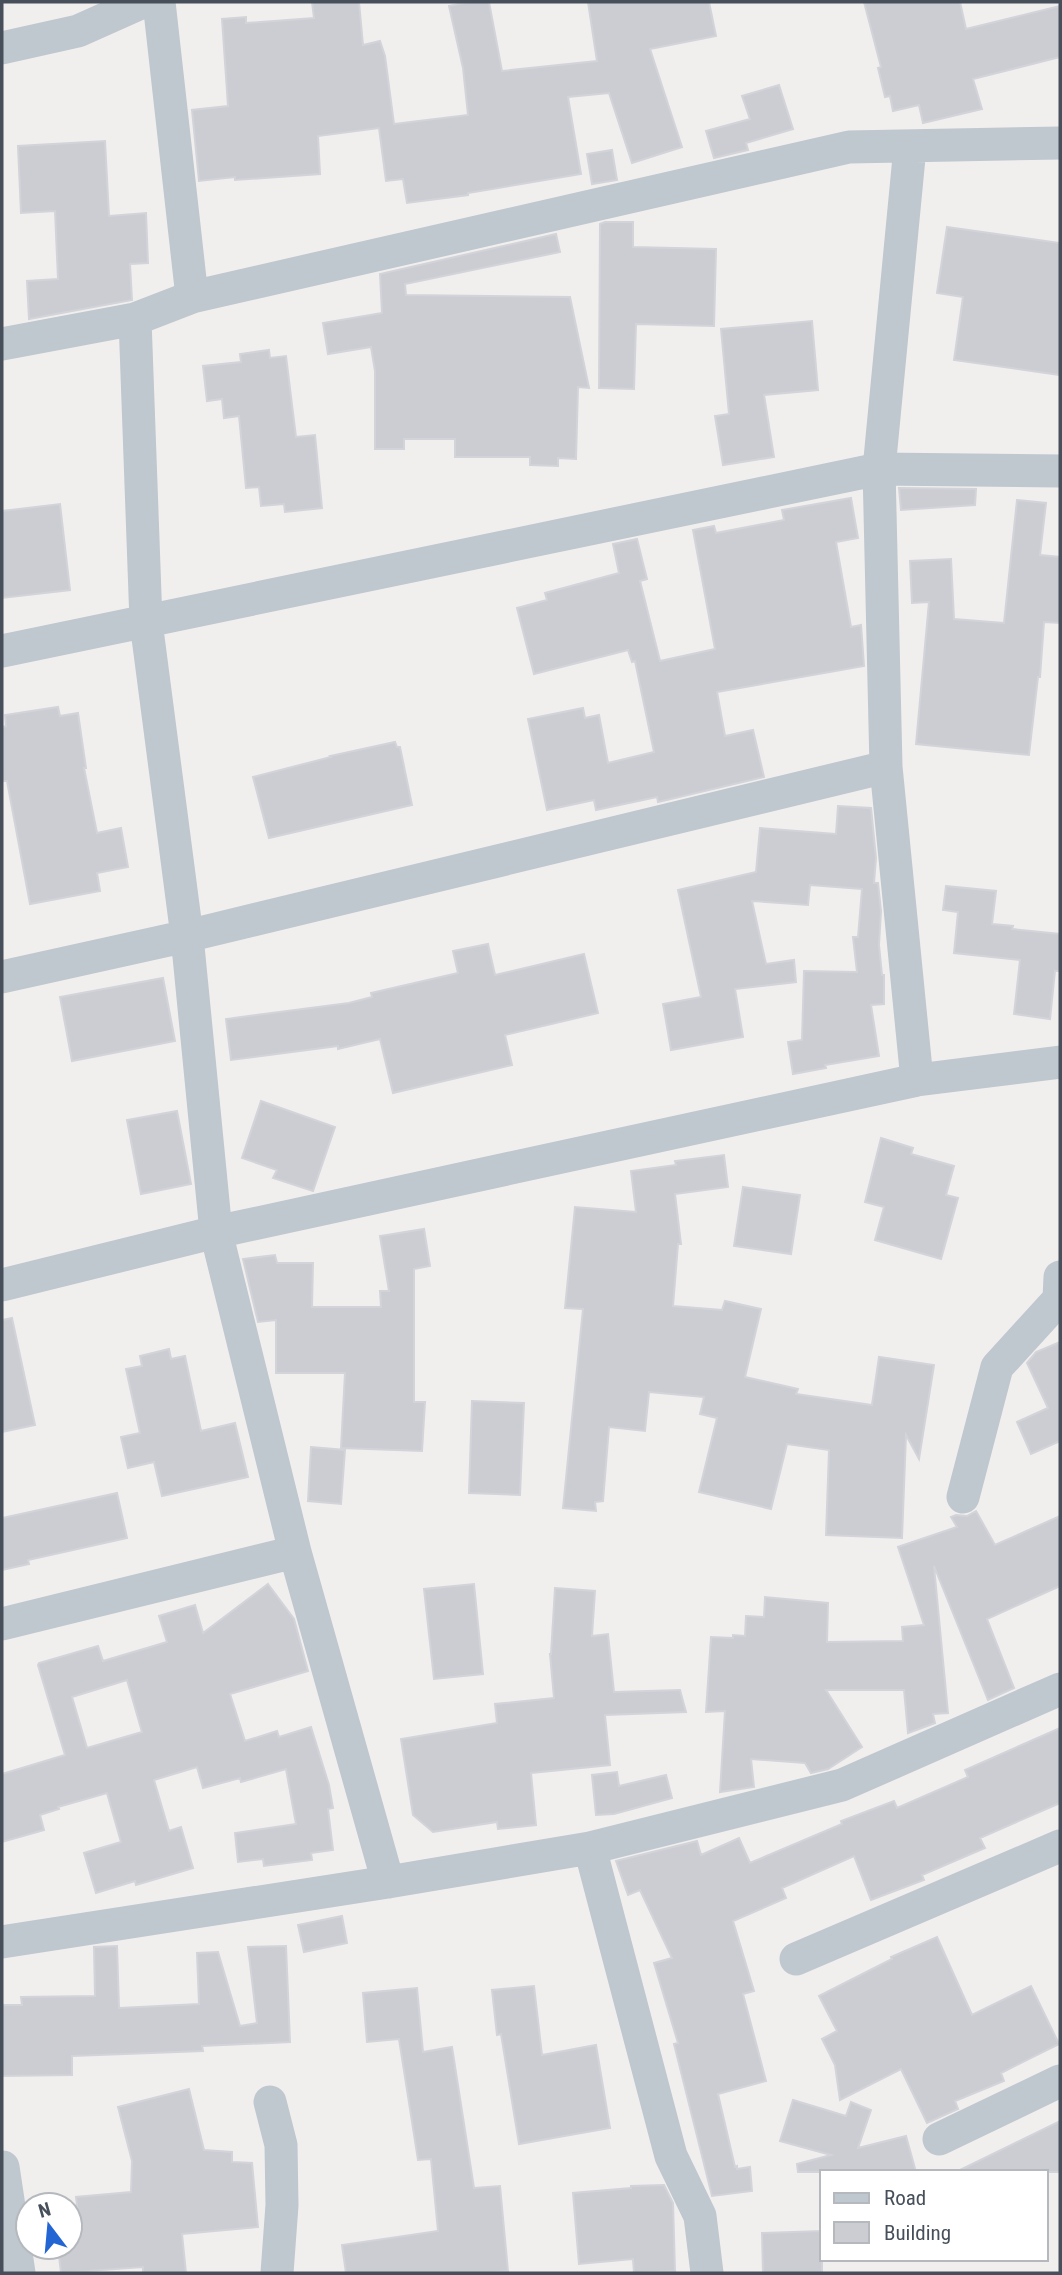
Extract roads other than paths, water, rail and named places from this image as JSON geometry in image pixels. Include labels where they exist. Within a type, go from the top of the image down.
[{"type":"street","points":[[2,48],[78,31],[143,2]]},
{"type":"street","points":[[159,2],[192,297]]},
{"type":"street","points":[[2,344],[135,319],[192,297],[849,147],[1060,142]]},
{"type":"street","points":[[910,147],[879,469],[887,767],[917,1080]]},
{"type":"street","points":[[135,319],[146,622],[187,936],[216,1232],[295,1552],[388,1882]]},
{"type":"street","points":[[2,651],[879,469],[1060,471]]},
{"type":"street","points":[[2,976],[187,936],[887,767]]},
{"type":"street","points":[[2,1285],[216,1232],[917,1080],[1060,1062]]},
{"type":"street","points":[[963,1497],[997,1367],[1059,1299],[1060,1277]]},
{"type":"street","points":[[2,1624],[295,1552]]},
{"type":"street","points":[[2,1942],[590,1848],[842,1786],[1060,1689]]},
{"type":"street","points":[[590,1848],[671,2156],[700,2216],[707,2273]]},
{"type":"street","points":[[796,1959],[1058,1855]]},
{"type":"street","points":[[939,2139],[1060,2081]]},
{"type":"street","points":[[270,2102],[281,2145],[282,2205],[277,2273]]},
{"type":"street","points":[[3,2167],[19,2273]]}]
